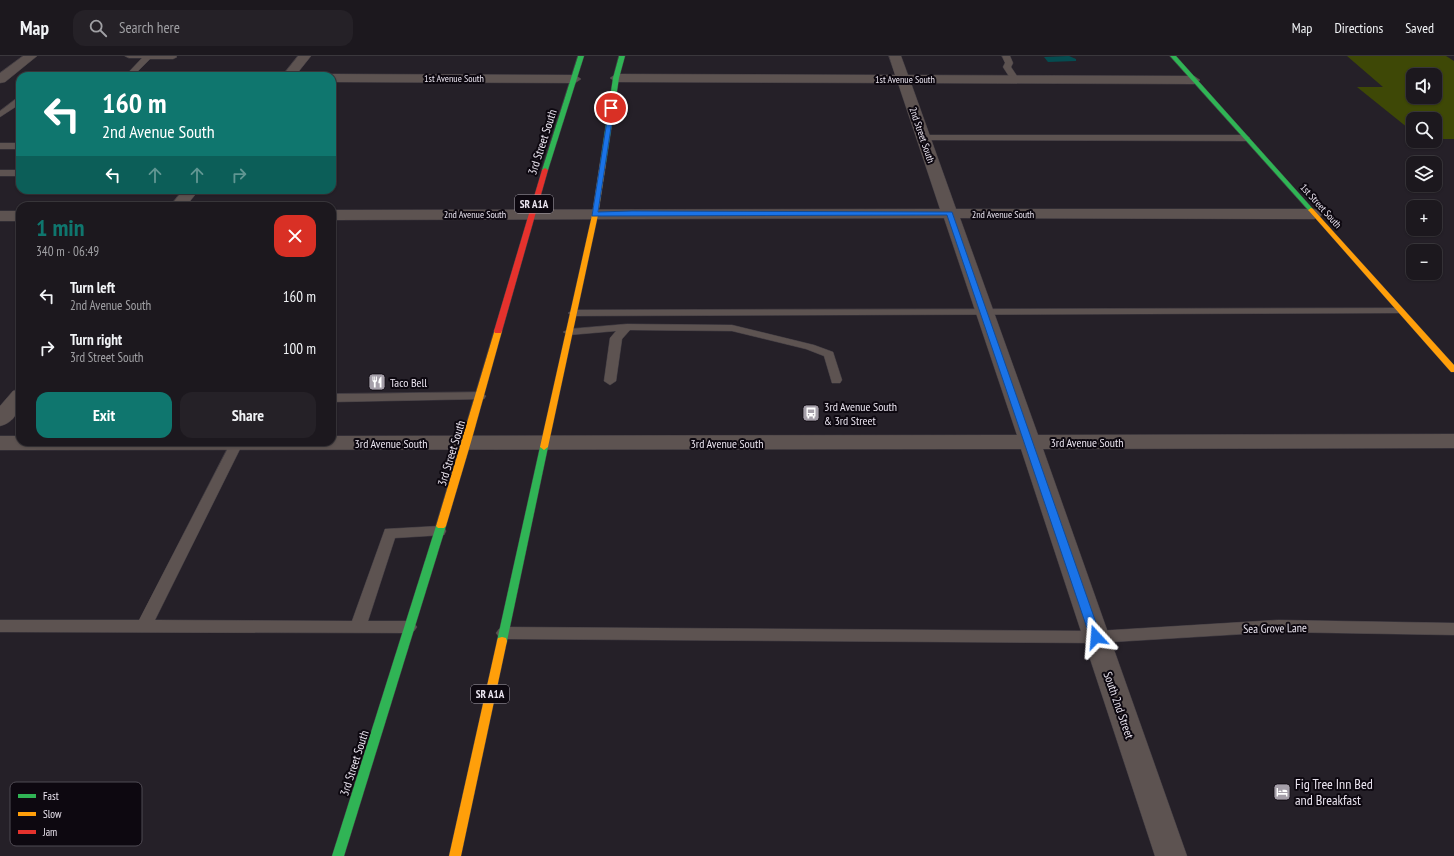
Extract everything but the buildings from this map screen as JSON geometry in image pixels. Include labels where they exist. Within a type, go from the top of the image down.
[{"type":"main road","name":"3rd Street South","points":[[338,856],[468,442],[531,214],[575,79],[581,56]]},
{"type":"main road","name":"SR A1A","points":[[455,856],[594,215],[616,78],[622,56]]},
{"type":"main road","name":"1st Street South","points":[[1173,56],[1454,370]]},
{"type":"street","points":[[0,79],[31,56]]},
{"type":"street","points":[[291,72],[305,56]]},
{"type":"street","name":"2nd Street South","points":[[895,56],[950,214]]},
{"type":"street","name":"1st Avenue South","points":[[336,78],[575,79]]},
{"type":"street","name":"1st Avenue South","points":[[616,78],[1194,80]]},
{"type":"street","points":[[0,79],[16,79]]},
{"type":"street","points":[[181,202],[188,194]]},
{"type":"street","name":"2nd Avenue South","points":[[336,215],[594,215],[626,213],[1314,214]]},
{"type":"street","name":"South 2nd Street","points":[[950,214],[1030,442],[1171,856]]},
{"type":"street","points":[[0,216],[16,216]]},
{"type":"street","points":[[0,420],[16,400]]},
{"type":"street","name":"3rd Avenue South","points":[[336,443],[468,442],[545,444],[1454,441]]},
{"type":"street","name":"3rd Avenue South","points":[[0,443],[16,443]]},
{"type":"lane","points":[[129,56],[173,57]]},
{"type":"lane","points":[[133,72],[148,56]]},
{"type":"lane","points":[[1006,56],[1009,63],[1007,67],[1015,79]]},
{"type":"lane","points":[[0,115],[16,103]]},
{"type":"lane","points":[[923,138],[1246,138]]},
{"type":"lane","points":[[0,146],[16,146]]},
{"type":"lane","points":[[0,173],[16,173]]},
{"type":"lane","points":[[573,313],[1400,311]]},
{"type":"lane","points":[[610,381],[616,338],[627,327]]},
{"type":"lane","points":[[569,332],[627,327],[732,328],[810,347],[829,354],[836,380]]},
{"type":"lane","points":[[336,398],[480,396]]},
{"type":"lane","points":[[144,626],[235,446]]},
{"type":"lane","points":[[358,627],[390,533],[439,532]]},
{"type":"lane","points":[[0,626],[409,627]]},
{"type":"lane","name":"Sea Grove Lane","points":[[504,633],[1096,637],[1278,626],[1454,629]]},
{"type":"green space","points":[[1347,56],[1446,56],[1454,61],[1454,139],[1442,139],[1442,112],[1406,112],[1406,126],[1357,87],[1383,87]]},
{"type":"water","points":[[1069,56],[1076,59],[1076,61],[1048,62],[1044,57]]},
{"type":"traffic: fast","points":[[545,170],[581,56]]},
{"type":"traffic: fast","points":[[603,163],[616,78],[622,56]]},
{"type":"traffic: fast","points":[[1173,56],[1311,210]]},
{"type":"traffic: fast","points":[[502,641],[544,447]]},
{"type":"traffic: fast","points":[[338,856],[441,526]]},
{"type":"traffic: slow","points":[[544,447],[595,215],[603,163]]},
{"type":"traffic: slow","points":[[1311,210],[1454,370]]},
{"type":"traffic: slow","points":[[441,526],[467,442],[498,331]]},
{"type":"traffic: slow","points":[[455,856],[502,641]]},
{"type":"traffic: jam","points":[[498,331],[545,170]]},
{"type":"place","name":"Taco Bell","points":[[377,382]]},
{"type":"place","name":"3rd Avenue South & 3rd Street","points":[[811,413]]},
{"type":"place","name":"Fig Tree Inn Bed and Breakfast","points":[[1282,792]]},
{"type":"route","points":[[611,108],[594,215],[618,213],[950,214],[1039,468],[1096,637]]}]
